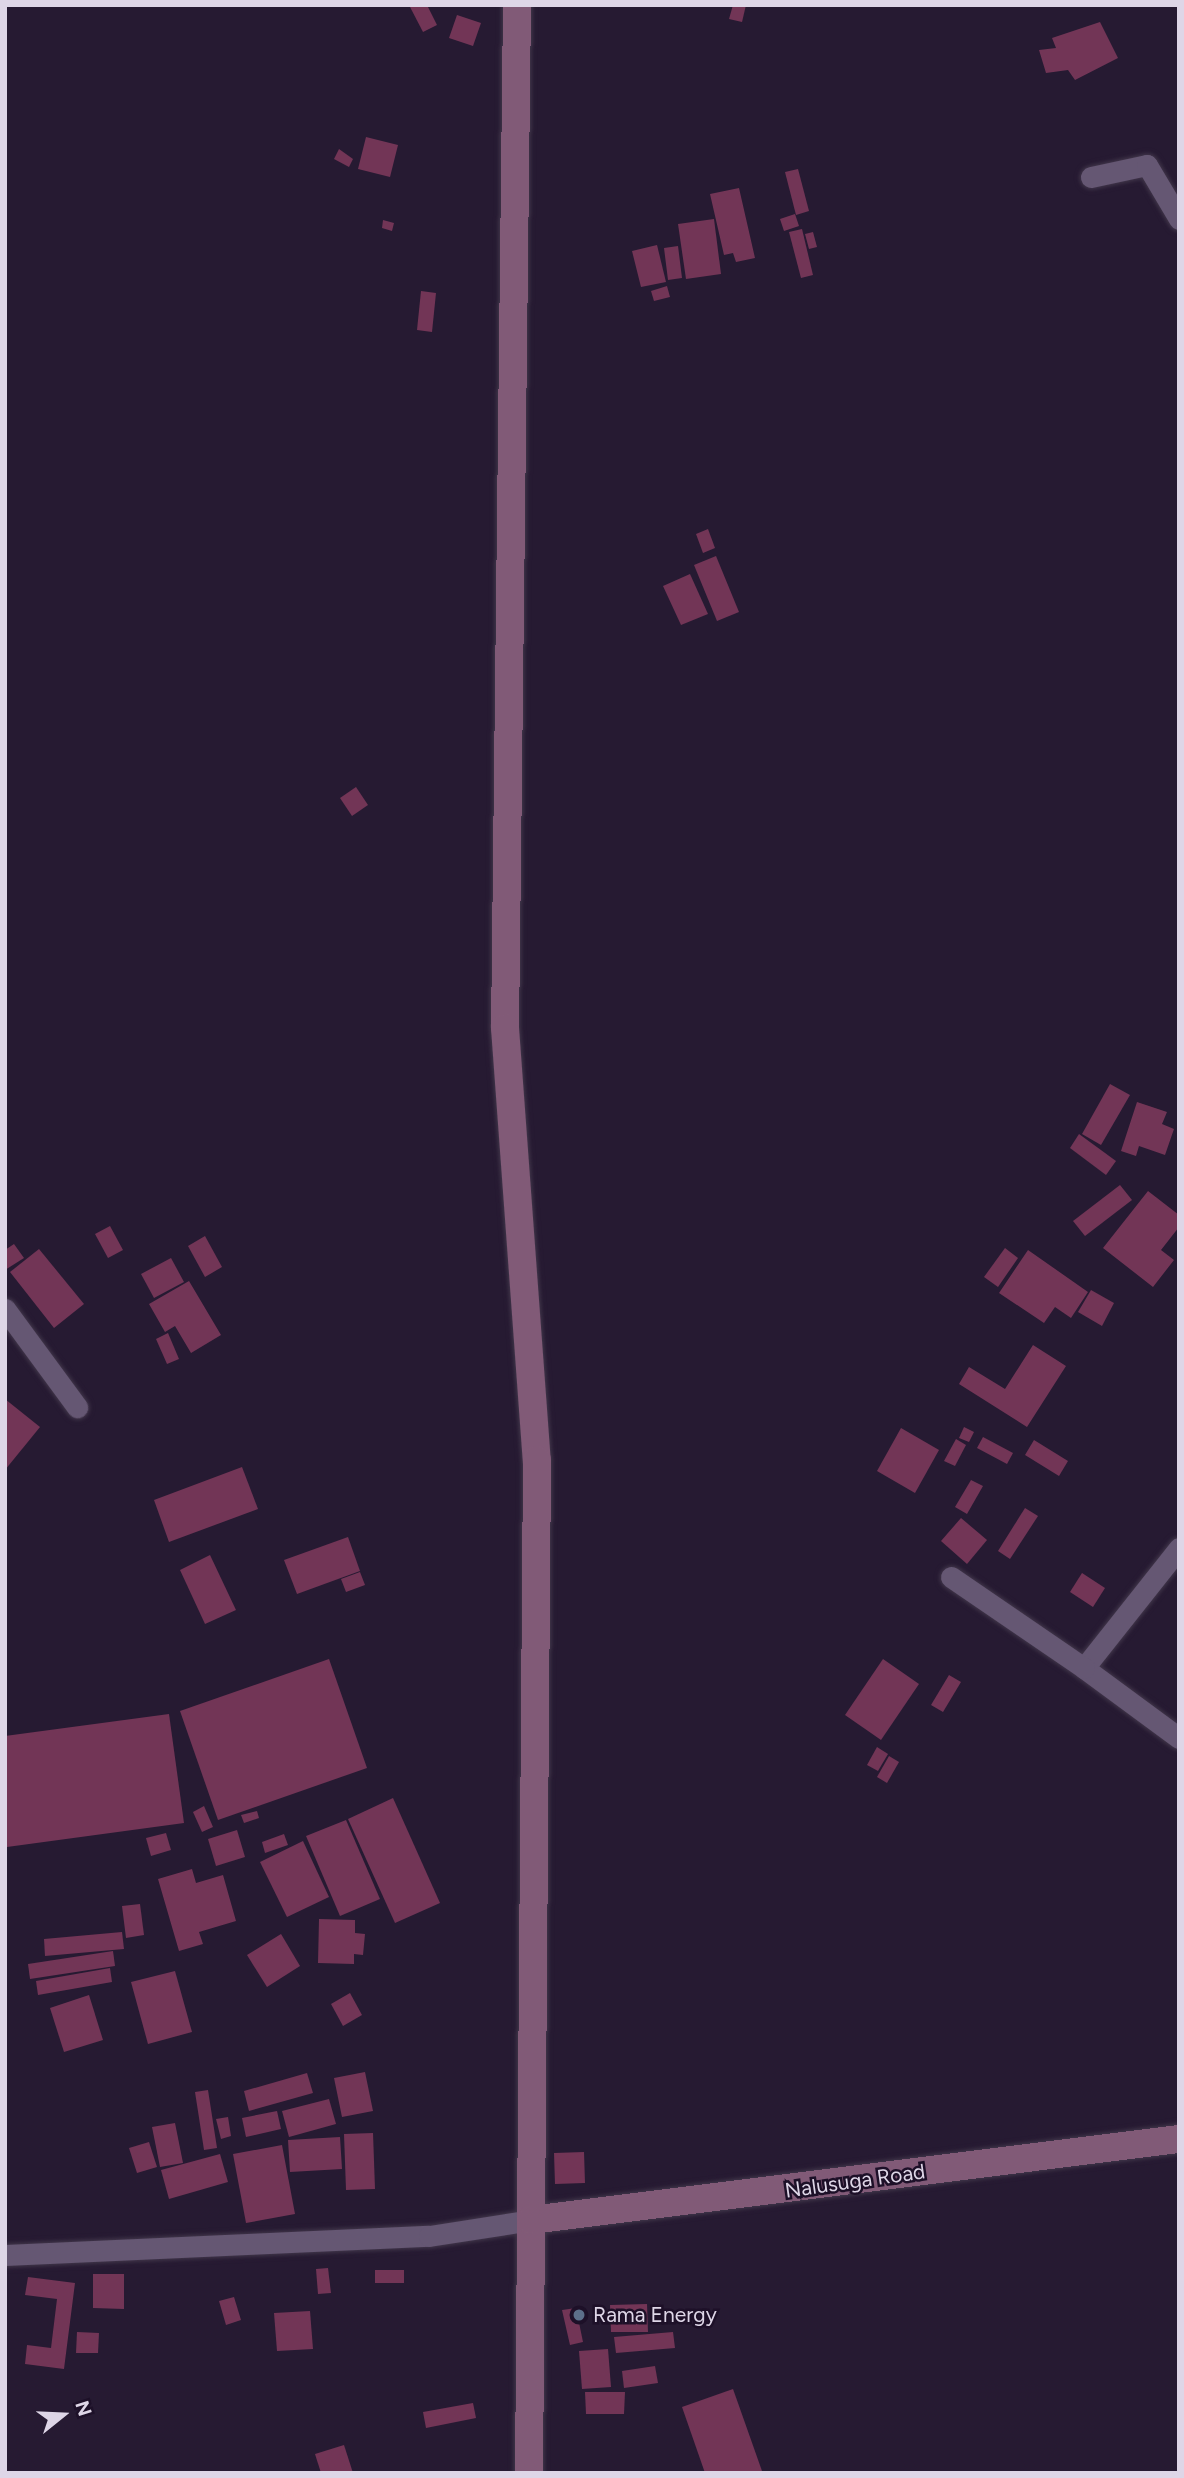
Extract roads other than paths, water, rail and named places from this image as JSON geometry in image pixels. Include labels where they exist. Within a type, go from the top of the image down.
[{"type":"street","points":[[517,5],[505,1028],[537,1460],[529,2473]]},
{"type":"street","points":[[1091,177],[1147,165],[1179,219]]},
{"type":"street","points":[[5,1309],[77,1407]]},
{"type":"street","points":[[1084,1668],[1179,1548]]},
{"type":"street","points":[[951,1577],[1084,1668],[1179,1738]]},
{"type":"street","name":"Nalusuga Road","points":[[531,2220],[1179,2139]]},
{"type":"street","points":[[5,2255],[429,2236],[531,2220]]},
{"type":"place","name":"Rama Energy","points":[[579,2315]]}]
